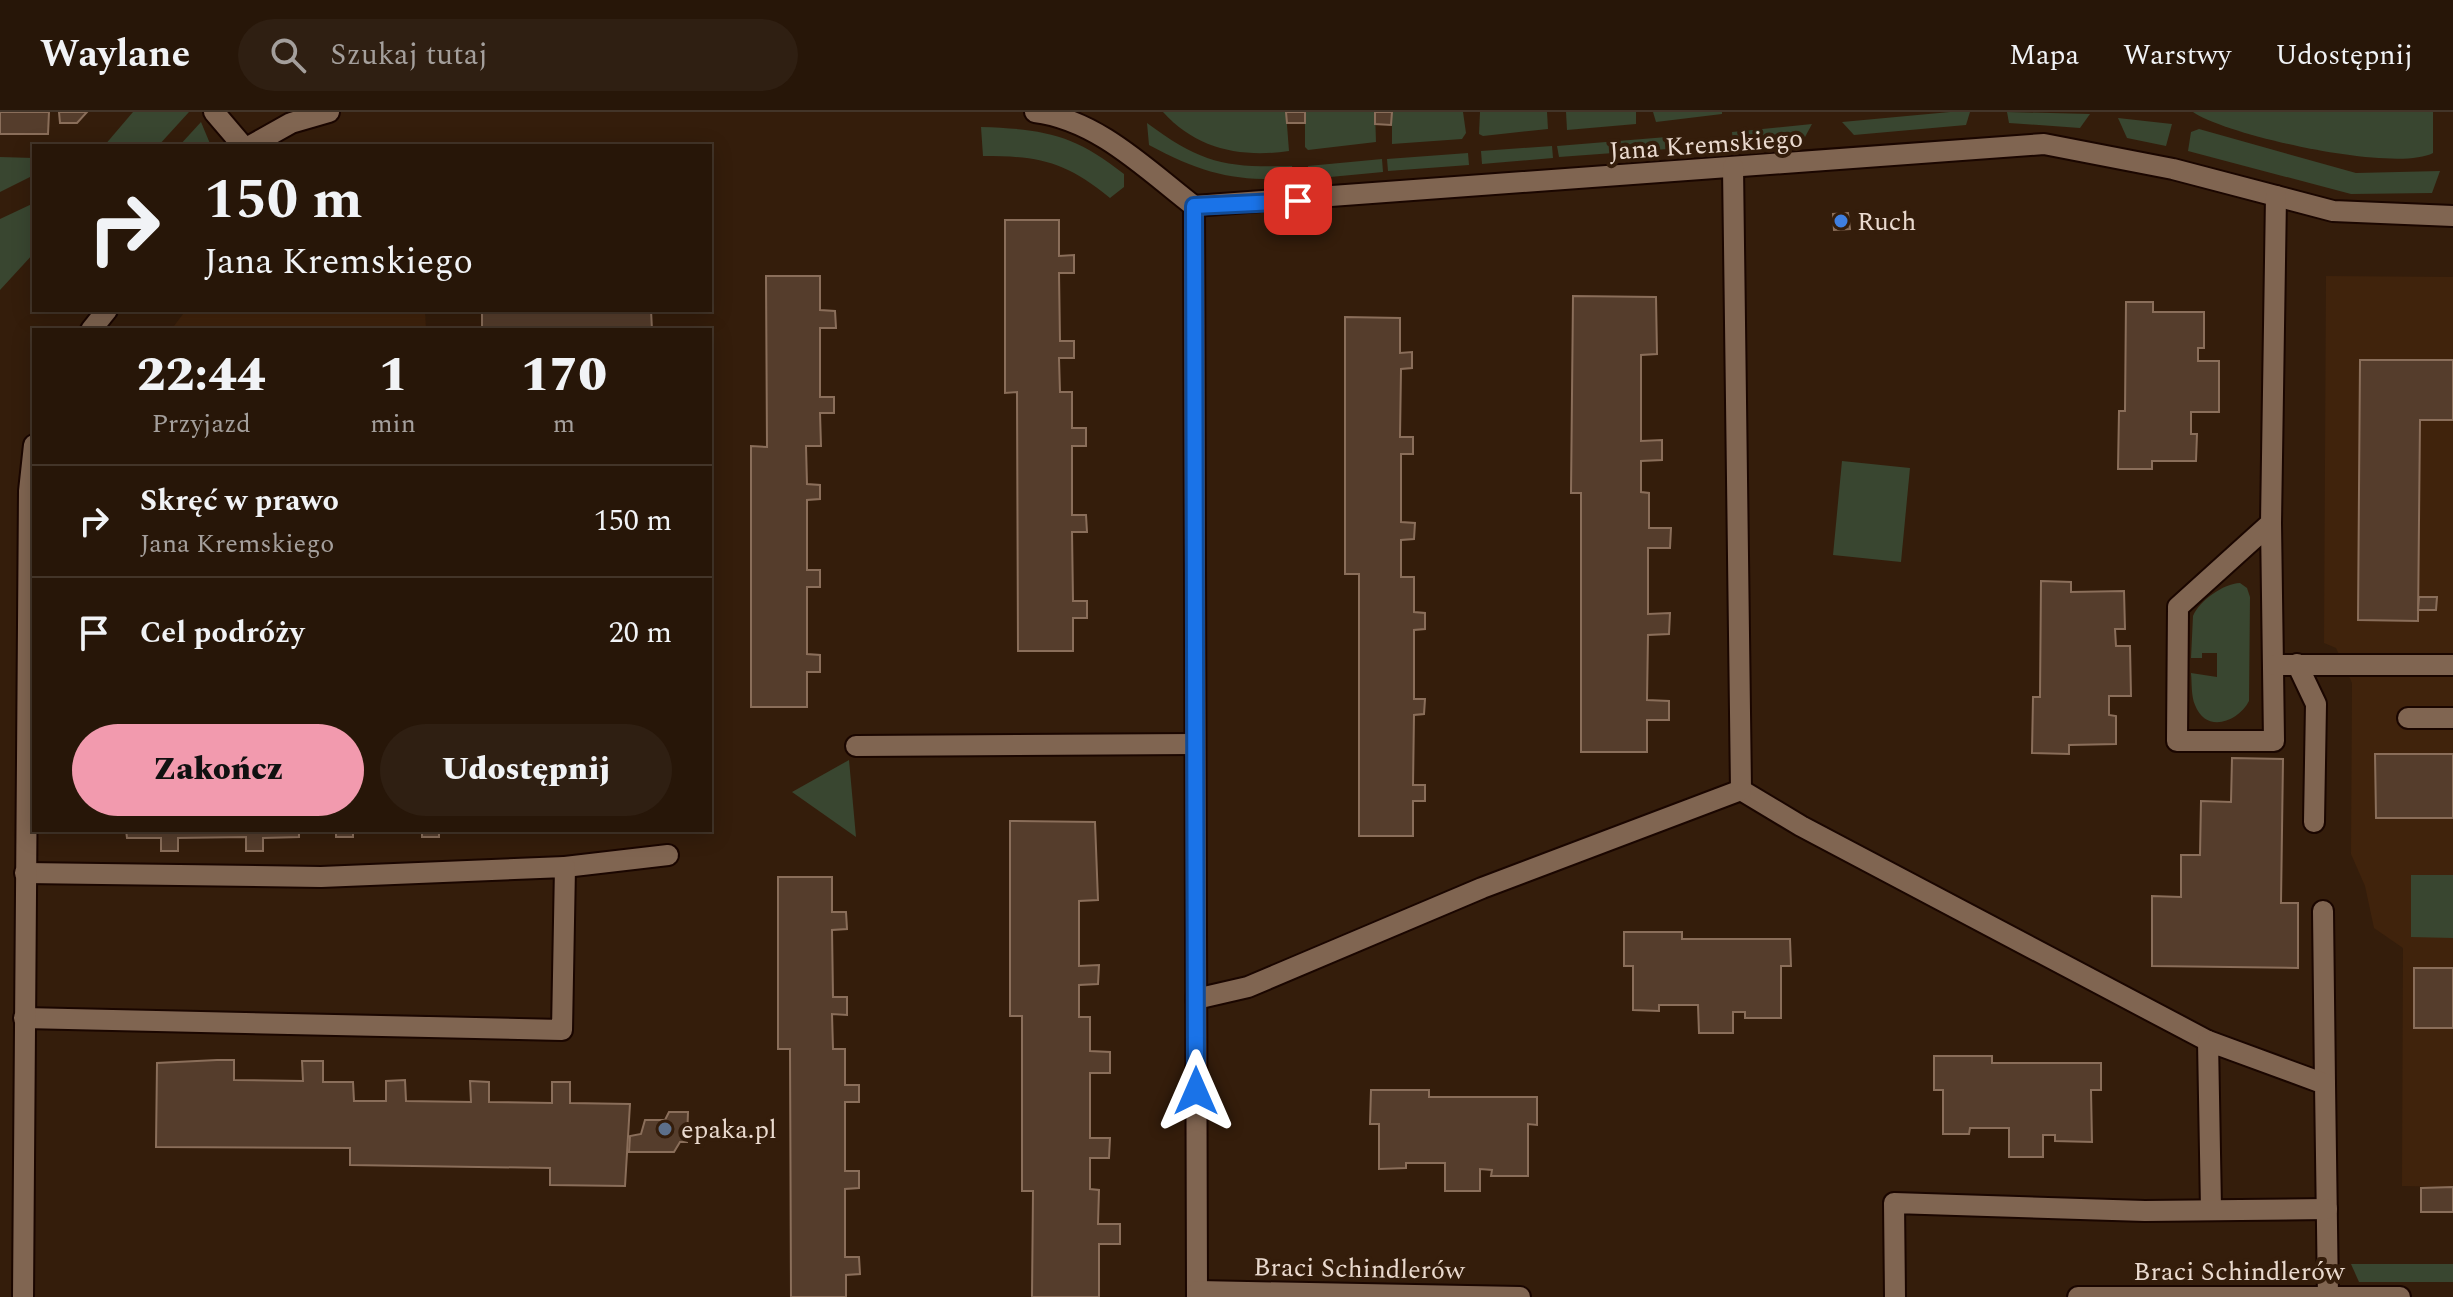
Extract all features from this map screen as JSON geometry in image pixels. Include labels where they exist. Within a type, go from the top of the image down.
[{"type":"street","points":[[214,112],[241,144]]},
{"type":"street","points":[[254,144],[291,123],[329,112]]},
{"type":"street","points":[[1035,112],[1069,120],[1102,136],[1194,206],[1198,1294]]},
{"type":"street","name":"Jana Kremskiego","points":[[1194,206],[2044,144],[2173,169],[2343,212],[2453,216]]},
{"type":"street","points":[[1733,167],[1741,790]]},
{"type":"street","points":[[2271,523],[2178,607],[2177,741],[2274,741],[2271,523],[2276,196]]},
{"type":"street","points":[[93,328],[105,312]]},
{"type":"street","points":[[23,1297],[29,491],[32,463]]},
{"type":"street","points":[[2297,664],[2316,704],[2314,822]]},
{"type":"street","points":[[2274,665],[2453,665]]},
{"type":"street","points":[[2408,718],[2453,718]]},
{"type":"street","points":[[856,746],[1194,744]]},
{"type":"street","points":[[1196,999],[1248,987],[1482,888],[1741,790]]},
{"type":"street","points":[[1741,790],[1801,826],[2208,1041],[2325,1084]]},
{"type":"street","points":[[25,873],[307,877],[565,867],[668,855]]},
{"type":"street","points":[[24,1018],[562,1030],[565,867]]},
{"type":"street","points":[[2323,911],[2328,1297]]},
{"type":"street","points":[[2208,1041],[2211,1209]]},
{"type":"street","points":[[1895,1297],[1894,1203],[2145,1211],[2327,1209]]},
{"type":"street","name":"Braci Schindlerów","points":[[1198,1294],[1520,1297]]},
{"type":"street","name":"Braci Schindlerów","points":[[2078,1297],[2400,1297]]},
{"type":"shaded area","points":[[2326,276],[2453,277],[2453,1187],[2402,1186],[2403,948],[2374,928],[2365,886],[2351,854],[2352,683],[2336,648],[2324,643]]},
{"type":"shaded area","points":[[184,312],[425,312],[426,328],[172,328]]},
{"type":"green space","points":[[133,112],[189,112],[160,144],[106,144]]},
{"type":"green space","points":[[1163,112],[1286,112],[1289,151],[1254,153],[1220,148],[1190,135]]},
{"type":"green space","points":[[1305,112],[1375,112],[1376,142],[1308,150],[1305,147]]},
{"type":"green space","points":[[1392,112],[1463,112],[1466,133],[1462,139],[1392,144]]},
{"type":"green space","points":[[1480,112],[1547,112],[1548,129],[1483,136],[1479,134]]},
{"type":"green space","points":[[1566,112],[1636,112],[1636,124],[1567,130]]},
{"type":"green space","points":[[1653,112],[1722,112],[1722,114],[1656,122]]},
{"type":"green space","points":[[1970,112],[1966,125],[1854,135],[1842,122]]},
{"type":"green space","points":[[2007,112],[2090,114],[2080,128],[2009,123]]},
{"type":"green space","points":[[2193,112],[2433,112],[2433,153],[2413,158],[2384,158],[2312,149],[2240,131]]},
{"type":"green space","points":[[2118,118],[2172,124],[2166,146],[2127,138]]},
{"type":"green space","points":[[201,122],[210,144],[181,144]]},
{"type":"green space","points":[[1147,123],[1183,147],[1215,160],[1249,166],[1292,166],[1294,179],[1236,177],[1186,163],[1149,145]]},
{"type":"green space","points":[[1812,124],[1805,137],[1733,144],[1732,132]]},
{"type":"green space","points":[[981,127],[1040,132],[1073,142],[1124,174],[1124,187],[1110,198],[1079,176],[1051,163],[1020,157],[983,156]]},
{"type":"green space","points":[[2199,129],[2356,173],[2440,171],[2432,193],[2351,194],[2188,151],[2191,132]]},
{"type":"green space","points":[[1667,137],[1668,149],[1559,157],[1557,146]]},
{"type":"green space","points":[[1552,146],[1553,158],[1482,164],[1481,151]]},
{"type":"green space","points":[[1468,153],[1469,165],[1388,171],[1387,159]]},
{"type":"green space","points":[[0,157],[32,158],[32,176],[0,192]]},
{"type":"green space","points":[[1382,159],[1383,172],[1309,179],[1308,166]]},
{"type":"green space","points":[[32,204],[32,255],[0,290],[0,219]]},
{"type":"green space","points":[[1842,461],[1910,468],[1901,562],[1833,555]]},
{"type":"green space","points":[[2240,583],[2247,588],[2250,597],[2249,701],[2237,715],[2214,722],[2200,714],[2195,705],[2191,673],[2217,677],[2217,653],[2202,653],[2202,658],[2191,658],[2193,616],[2213,594],[2226,586]]},
{"type":"green space","points":[[849,760],[856,837],[792,792]]},
{"type":"green space","points":[[2411,875],[2453,875],[2453,938],[2411,937]]},
{"type":"green space","points":[[2351,1264],[2453,1264],[2453,1282],[2359,1282]]},
{"type":"building","points":[[0,112],[49,112],[48,134],[0,134]]},
{"type":"building","points":[[59,112],[87,112],[77,123],[60,123]]},
{"type":"building","points":[[1286,112],[1305,112],[1305,123],[1287,123]]},
{"type":"building","points":[[1375,112],[1392,112],[1391,125],[1375,124]]},
{"type":"building","points":[[1848,213],[1850,229],[1834,230],[1833,214]]},
{"type":"building","points":[[1005,220],[1059,220],[1059,256],[1074,255],[1074,273],[1059,273],[1060,341],[1074,341],[1074,358],[1059,358],[1060,392],[1072,392],[1072,428],[1086,428],[1086,446],[1072,446],[1072,515],[1086,515],[1087,532],[1072,532],[1073,601],[1087,601],[1087,618],[1073,618],[1073,651],[1018,651],[1017,392],[1005,393]]},
{"type":"building","points":[[766,276],[820,276],[820,310],[835,311],[836,328],[820,328],[820,397],[834,397],[834,413],[820,413],[821,446],[806,446],[807,484],[820,485],[820,499],[807,500],[807,570],[820,570],[820,587],[807,587],[807,654],[820,655],[820,672],[807,672],[807,707],[751,707],[751,446],[767,447]]},
{"type":"building","points":[[1573,296],[1656,297],[1657,354],[1641,355],[1641,441],[1662,440],[1662,460],[1641,461],[1641,492],[1649,493],[1649,528],[1671,528],[1670,548],[1648,548],[1648,614],[1670,613],[1669,634],[1648,635],[1647,700],[1669,701],[1669,720],[1647,720],[1647,752],[1581,752],[1581,493],[1571,493]]},
{"type":"building","points":[[2126,302],[2153,302],[2153,312],[2204,312],[2204,348],[2198,348],[2198,361],[2219,361],[2219,412],[2191,412],[2191,434],[2197,434],[2196,461],[2152,461],[2152,469],[2118,469],[2119,411],[2125,411]]},
{"type":"building","points":[[482,312],[651,312],[652,328],[482,328]]},
{"type":"building","points":[[1345,317],[1400,318],[1400,353],[1412,352],[1412,368],[1401,369],[1400,437],[1413,437],[1413,454],[1401,454],[1401,522],[1415,523],[1414,539],[1401,540],[1401,577],[1414,577],[1414,612],[1425,613],[1425,629],[1414,630],[1414,699],[1425,699],[1424,714],[1414,715],[1413,785],[1425,785],[1425,801],[1413,801],[1413,836],[1359,836],[1359,574],[1345,574]]},
{"type":"building","points":[[2360,360],[2453,360],[2453,420],[2420,420],[2418,621],[2358,620]]},
{"type":"building","points":[[2041,581],[2071,582],[2071,592],[2124,591],[2125,629],[2115,629],[2116,646],[2130,646],[2131,696],[2109,696],[2109,715],[2116,716],[2116,744],[2069,745],[2069,754],[2032,753],[2033,697],[2040,697]]},
{"type":"building","points":[[2419,597],[2437,597],[2436,610],[2418,610]]},
{"type":"building","points":[[2375,754],[2453,754],[2453,818],[2376,818]]},
{"type":"building","points":[[2232,758],[2283,759],[2281,903],[2298,903],[2298,968],[2152,966],[2152,896],[2181,897],[2181,855],[2200,855],[2201,801],[2231,802]]},
{"type":"building","points":[[1010,821],[1095,822],[1098,900],[1079,901],[1079,966],[1099,965],[1098,984],[1079,985],[1079,1017],[1090,1017],[1090,1051],[1110,1052],[1110,1073],[1090,1073],[1090,1138],[1110,1138],[1109,1158],[1090,1158],[1090,1189],[1099,1190],[1098,1224],[1120,1224],[1120,1244],[1099,1244],[1099,1297],[1032,1297],[1033,1191],[1022,1191],[1022,1016],[1010,1016]]},
{"type":"building","points":[[126,832],[299,832],[299,837],[263,838],[263,851],[246,851],[246,837],[178,838],[178,851],[161,851],[161,838],[127,838]]},
{"type":"building","points":[[336,832],[353,832],[353,837],[336,837]]},
{"type":"building","points":[[422,832],[439,832],[439,837],[422,837]]},
{"type":"building","points":[[778,877],[832,877],[832,912],[846,912],[847,929],[832,930],[833,997],[847,997],[847,1015],[832,1014],[833,1049],[845,1049],[845,1085],[859,1085],[859,1102],[845,1102],[845,1171],[859,1171],[859,1188],[845,1189],[845,1257],[859,1257],[860,1274],[846,1275],[846,1297],[791,1297],[790,1049],[778,1049]]},
{"type":"building","points":[[1624,932],[1682,932],[1682,939],[1790,939],[1791,966],[1781,966],[1781,1018],[1745,1018],[1745,1012],[1733,1012],[1733,1033],[1699,1033],[1698,1005],[1659,1005],[1659,1011],[1633,1010],[1633,966],[1624,966]]},
{"type":"building","points":[[2414,968],[2453,968],[2453,1028],[2414,1028]]},
{"type":"building","points":[[1934,1056],[1992,1056],[1992,1063],[2101,1063],[2101,1090],[2091,1090],[2092,1142],[2055,1141],[2055,1135],[2043,1135],[2043,1157],[2009,1157],[2009,1128],[1970,1128],[1969,1134],[1943,1134],[1943,1090],[1934,1090]]},
{"type":"building","points":[[234,1060],[234,1080],[303,1081],[302,1061],[323,1061],[323,1082],[353,1082],[354,1101],[386,1101],[386,1081],[405,1080],[406,1101],[471,1102],[470,1081],[489,1082],[489,1102],[552,1103],[552,1082],[570,1082],[570,1103],[630,1104],[625,1186],[550,1185],[550,1168],[350,1165],[350,1148],[156,1147],[157,1063]]},
{"type":"building","points":[[1371,1090],[1429,1090],[1429,1097],[1537,1097],[1537,1125],[1528,1124],[1528,1176],[1491,1176],[1492,1170],[1480,1169],[1480,1191],[1445,1191],[1445,1163],[1406,1163],[1406,1168],[1379,1169],[1379,1124],[1370,1124]]},
{"type":"building","name":"epaka.pl","points":[[669,1112],[688,1112],[687,1142],[680,1142],[674,1152],[629,1152],[630,1136],[641,1134],[645,1120],[665,1120]]},
{"type":"building","points":[[2453,1187],[2453,1212],[2421,1212],[2421,1188]]},
{"type":"place","name":"Ruch","points":[[1841,221]]},
{"type":"place","name":"epaka.pl","points":[[665,1129]]},
{"type":"route","points":[[1196,1091],[1194,206],[1298,201]]}]
